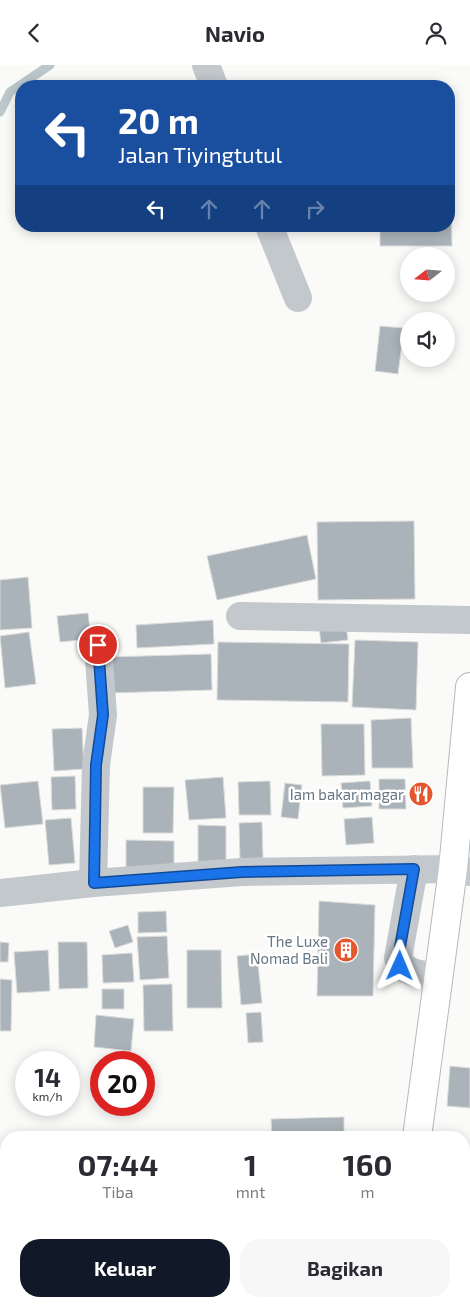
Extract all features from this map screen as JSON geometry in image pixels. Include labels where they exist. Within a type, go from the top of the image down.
[{"type":"main road","points":[[418,1131],[437,977],[462,870],[470,687]]},
{"type":"street","points":[[206,65],[212,80]]},
{"type":"street","points":[[271,232],[298,298]]},
{"type":"street","points":[[240,616],[470,620]]},
{"type":"street","points":[[94,883],[96,765],[103,715],[98,645]]},
{"type":"street","points":[[414,869],[398,958],[400,966],[406,970],[437,977]]},
{"type":"street","points":[[0,893],[94,883],[242,872],[462,870]]},
{"type":"building","points":[[380,232],[452,232],[452,246],[380,246]]},
{"type":"building","points":[[380,326],[400,328],[398,374],[375,371]]},
{"type":"building","points":[[414,521],[415,599],[318,600],[317,522]]},
{"type":"building","points":[[307,535],[316,579],[217,600],[207,556]]},
{"type":"building","points":[[28,577],[32,628],[0,630],[0,580]]},
{"type":"building","points":[[88,613],[91,639],[60,642],[57,616]]},
{"type":"building","points":[[345,618],[348,640],[321,643],[318,620]]},
{"type":"building","points":[[213,620],[214,644],[137,648],[136,625]]},
{"type":"building","points":[[29,632],[36,684],[5,688],[0,636]]},
{"type":"building","points":[[355,640],[418,642],[416,710],[352,707]]},
{"type":"building","points":[[218,642],[349,644],[348,702],[217,700]]},
{"type":"building","points":[[211,654],[212,690],[109,693],[108,657]]},
{"type":"building","points":[[411,718],[413,768],[372,768],[371,720]]},
{"type":"building","points":[[321,724],[364,724],[365,775],[322,776]]},
{"type":"building","points":[[82,728],[84,769],[54,771],[52,729]]},
{"type":"building","points":[[75,776],[76,809],[52,810],[51,777]]},
{"type":"building","points":[[223,777],[226,818],[189,820],[185,780]]},
{"type":"building","points":[[379,779],[405,779],[406,809],[379,809]]},
{"type":"building","points":[[38,781],[43,824],[5,828],[0,785]]},
{"type":"building","points":[[270,781],[271,815],[239,815],[238,782]]},
{"type":"building","points":[[370,781],[372,806],[343,808],[341,783]]},
{"type":"building","points":[[285,783],[302,785],[298,819],[281,817]]},
{"type":"building","points":[[143,787],[174,787],[173,833],[143,833]]},
{"type":"building","points":[[372,817],[374,843],[346,845],[344,819]]},
{"type":"building","points":[[71,818],[75,863],[49,865],[45,820]]},
{"type":"building","points":[[262,822],[263,858],[240,859],[239,823]]},
{"type":"building","points":[[198,825],[226,826],[226,863],[198,863]]},
{"type":"building","points":[[126,840],[174,841],[174,869],[126,868]]},
{"type":"building","name":"The Luxe Nomad Bali","points":[[319,901],[375,905],[373,996],[317,996]]},
{"type":"building","points":[[166,911],[167,932],[138,933],[138,912]]},
{"type":"building","points":[[128,925],[133,942],[115,948],[109,931]]},
{"type":"building","points":[[167,936],[169,978],[140,980],[137,937]]},
{"type":"building","points":[[0,942],[9,943],[8,962],[0,962]]},
{"type":"building","points":[[58,942],[87,942],[88,988],[59,989]]},
{"type":"building","points":[[48,950],[50,991],[17,993],[14,952]]},
{"type":"building","points":[[187,950],[221,950],[222,1008],[187,1008]]},
{"type":"building","points":[[132,953],[134,982],[103,983],[102,955]]},
{"type":"building","points":[[257,954],[262,1003],[241,1005],[237,956]]},
{"type":"building","points":[[0,979],[12,980],[11,1031],[0,1031]]},
{"type":"building","points":[[172,984],[173,1031],[144,1031],[143,985]]},
{"type":"building","points":[[102,989],[124,989],[124,1009],[102,1009]]},
{"type":"building","points":[[261,1012],[263,1042],[248,1043],[246,1013]]},
{"type":"building","points":[[96,1015],[134,1019],[131,1051],[94,1047]]},
{"type":"building","points":[[450,1066],[470,1068],[470,1108],[447,1106]]},
{"type":"building","points":[[344,1117],[344,1131],[272,1131],[271,1119]]},
{"type":"waterway","points":[[28,80],[50,65]]},
{"type":"waterway","points":[[0,112],[10,92],[15,89]]},
{"type":"place","name":"Iam bakar magar","points":[[421,794]]},
{"type":"place","name":"The Luxe Nomad Bali","points":[[346,950]]},
{"type":"route","points":[[98,645],[103,715],[96,765],[93,827],[94,883],[242,872],[414,869],[398,958],[400,966]]}]
